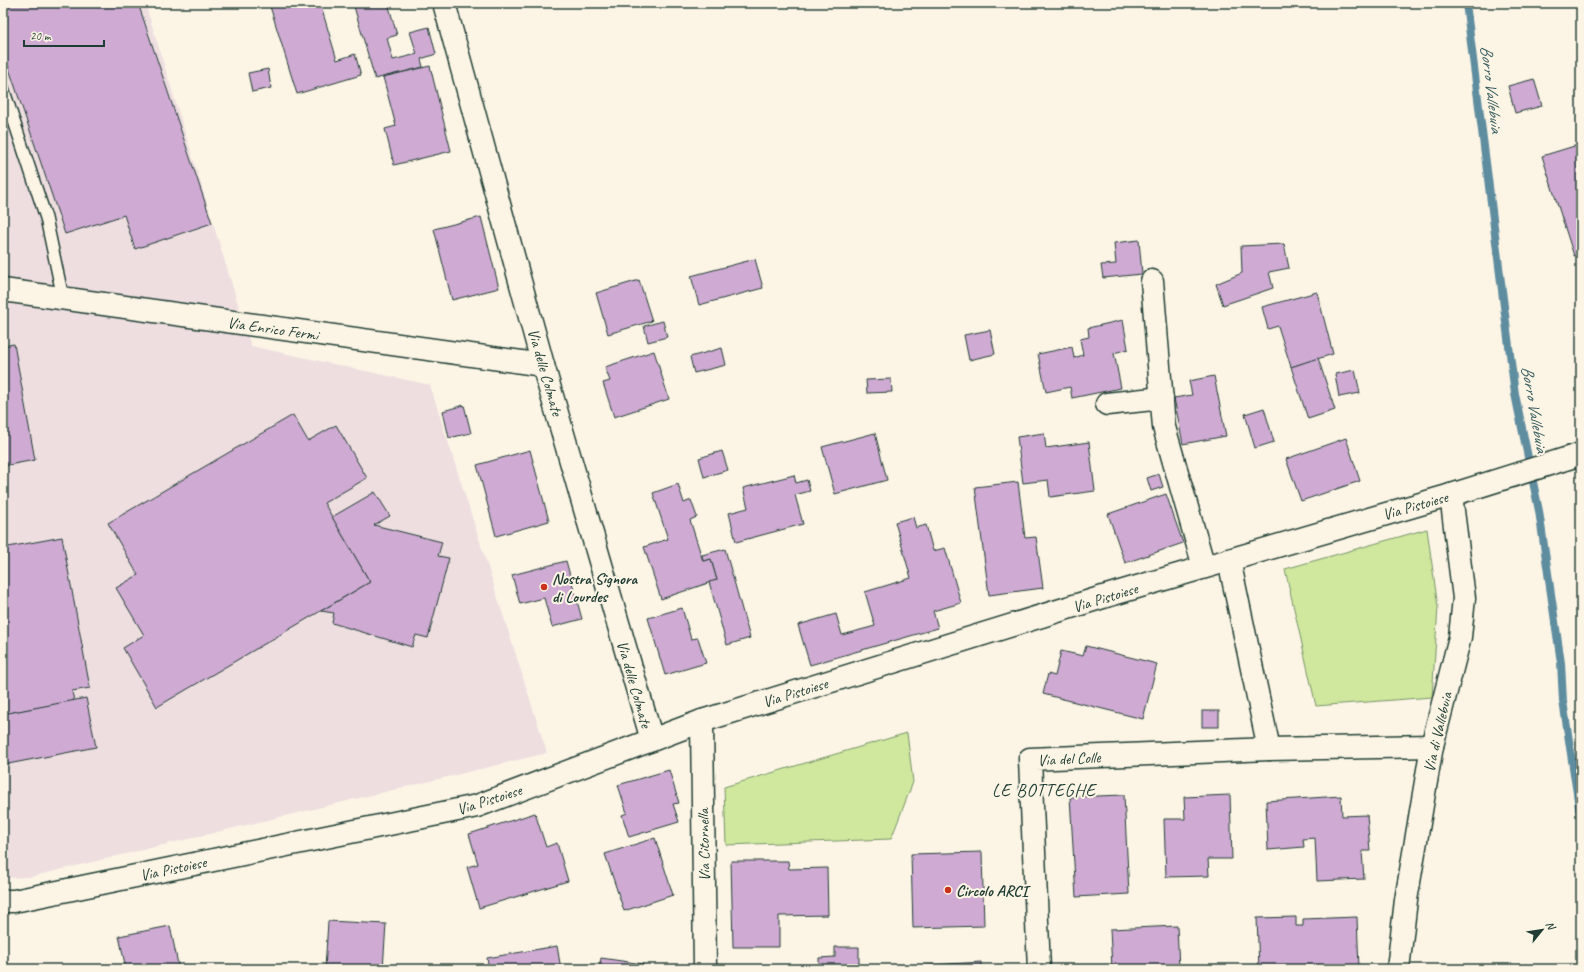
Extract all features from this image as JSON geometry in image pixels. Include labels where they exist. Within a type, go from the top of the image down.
[{"type":"street","name":"Via delle Colmate","points":[[444,3],[543,365],[652,740]]},
{"type":"street","points":[[1152,281],[1164,427],[1204,567]]},
{"type":"street","name":"Via Enrico Fermi","points":[[3,290],[543,365]]},
{"type":"street","points":[[1107,404],[1162,398]]},
{"type":"street","name":"Via Pistoiese","points":[[3,901],[14,901],[477,806],[702,721],[1103,597],[1451,495],[1581,454]]},
{"type":"street","name":"Via di Vallebuia","points":[[1398,969],[1406,900],[1432,746],[1460,637],[1464,598],[1451,495]]},
{"type":"street","points":[[1229,560],[1269,750]]},
{"type":"street","name":"Via Citornella","points":[[702,721],[705,969]]},
{"type":"street","name":"Via del Colle","points":[[1038,969],[1030,759],[1269,750],[1432,746]]},
{"type":"lane","points":[[3,88],[46,218],[63,298]]},
{"type":"shaded area","points":[[3,3],[145,3],[251,346],[430,385],[547,753],[30,877],[3,878]]},
{"type":"green space","points":[[1427,529],[1438,607],[1432,697],[1316,706],[1285,569]]},
{"type":"green space","points":[[907,733],[913,782],[891,839],[726,845],[724,787]]},
{"type":"building","points":[[3,3],[138,3],[212,223],[135,249],[124,215],[65,234],[3,51]]},
{"type":"building","points":[[269,3],[320,3],[337,60],[355,54],[361,75],[297,94]]},
{"type":"building","points":[[353,3],[388,3],[397,35],[387,38],[393,60],[417,54],[410,32],[429,27],[436,54],[421,59],[423,67],[375,79]]},
{"type":"building","points":[[430,66],[451,151],[394,165],[385,129],[396,126],[383,77]]},
{"type":"building","points":[[268,69],[271,88],[252,92],[248,73]]},
{"type":"building","points":[[1534,79],[1542,106],[1515,113],[1508,86]]},
{"type":"building","points":[[1581,144],[1581,254],[1574,256],[1542,156]]},
{"type":"building","points":[[481,217],[499,288],[452,300],[434,229]]},
{"type":"building","points":[[1139,240],[1142,274],[1103,278],[1101,265],[1116,264],[1114,243]]},
{"type":"building","points":[[1284,244],[1289,268],[1269,272],[1273,288],[1223,305],[1216,284],[1242,273],[1241,246]]},
{"type":"building","points":[[755,259],[763,288],[699,305],[691,276]]},
{"type":"building","points":[[639,280],[652,321],[608,334],[596,293]]},
{"type":"building","points":[[1317,292],[1333,354],[1291,367],[1278,326],[1268,329],[1262,307]]},
{"type":"building","points":[[1123,320],[1128,349],[1114,353],[1121,388],[1072,398],[1070,387],[1046,392],[1038,354],[1072,347],[1074,358],[1083,355],[1080,339],[1089,337],[1088,328]]},
{"type":"building","points":[[663,321],[667,337],[648,342],[644,326]]},
{"type":"building","points":[[990,330],[995,354],[969,360],[964,335]]},
{"type":"building","points":[[14,344],[35,460],[3,466],[3,346]]},
{"type":"building","points":[[722,348],[726,365],[694,373],[690,357]]},
{"type":"building","points":[[654,351],[669,399],[614,417],[603,383],[610,381],[605,367]]},
{"type":"building","points":[[1318,358],[1335,410],[1308,419],[1291,367]]},
{"type":"building","points":[[1355,370],[1360,393],[1339,397],[1335,374]]},
{"type":"building","points":[[1214,376],[1226,436],[1183,444],[1174,398],[1192,395],[1189,381]]},
{"type":"building","points":[[891,379],[892,392],[867,393],[866,380]]},
{"type":"building","points":[[464,405],[471,433],[449,438],[443,411]]},
{"type":"building","points":[[1264,408],[1274,442],[1255,448],[1245,414]]},
{"type":"building","points":[[293,415],[308,441],[336,425],[367,478],[324,503],[370,582],[157,707],[123,648],[144,635],[116,588],[138,575],[108,523]]},
{"type":"building","points":[[875,433],[887,480],[835,494],[822,447]]},
{"type":"building","points":[[1044,433],[1046,448],[1089,442],[1095,491],[1050,497],[1048,480],[1023,483],[1017,437]]},
{"type":"building","points":[[1346,438],[1360,481],[1301,501],[1286,459]]},
{"type":"building","points":[[530,450],[549,521],[496,536],[477,465]]},
{"type":"building","points":[[722,451],[728,470],[704,477],[699,458]]},
{"type":"building","points":[[1159,474],[1163,487],[1151,491],[1147,478]]},
{"type":"building","points":[[794,475],[796,483],[807,480],[810,491],[795,495],[803,524],[736,542],[729,513],[748,508],[743,488]]},
{"type":"building","points":[[1018,482],[1025,538],[1036,537],[1043,588],[989,595],[975,487]]},
{"type":"building","points":[[678,484],[684,503],[691,500],[697,517],[690,520],[703,561],[711,559],[717,580],[661,599],[644,547],[668,539],[653,493]]},
{"type":"building","points":[[375,492],[390,516],[374,525],[442,542],[438,556],[449,558],[428,638],[416,635],[412,647],[332,623],[334,613],[321,611],[370,582],[332,517]]},
{"type":"building","points":[[1166,494],[1183,543],[1125,563],[1108,514]]},
{"type":"building","points":[[913,517],[916,528],[926,525],[933,551],[945,548],[961,603],[933,611],[938,628],[810,665],[798,625],[836,614],[842,635],[875,626],[865,592],[911,578],[895,522]]},
{"type":"building","points":[[62,537],[90,688],[72,691],[74,701],[3,714],[3,548]]},
{"type":"building","points":[[725,549],[750,638],[727,645],[709,582],[717,580],[711,559],[703,561],[702,555]]},
{"type":"building","name":"Nostra Signora di Lourdes","points":[[566,561],[582,619],[552,627],[544,598],[520,604],[512,575]]},
{"type":"building","points":[[682,608],[691,639],[698,638],[706,663],[665,675],[648,618]]},
{"type":"building","points":[[1086,646],[1157,664],[1143,719],[1043,694],[1048,674],[1055,676],[1061,651],[1083,656]]},
{"type":"building","points":[[86,698],[96,747],[3,765],[3,714]]},
{"type":"building","points":[[1202,711],[1219,711],[1219,727],[1202,727]]},
{"type":"building","points":[[669,770],[679,803],[673,804],[679,822],[629,837],[622,815],[627,813],[618,785]]},
{"type":"building","points":[[1124,795],[1129,894],[1076,897],[1070,797]]},
{"type":"building","points":[[1230,795],[1232,859],[1208,859],[1209,876],[1166,877],[1164,819],[1185,819],[1184,797]]},
{"type":"building","points":[[1341,796],[1342,816],[1367,815],[1370,851],[1362,851],[1364,879],[1317,881],[1315,838],[1303,839],[1304,847],[1268,850],[1266,801]]},
{"type":"building","points":[[535,813],[546,847],[557,843],[568,881],[479,908],[467,867],[478,864],[469,834]]},
{"type":"building","points":[[655,838],[673,895],[624,911],[605,854]]},
{"type":"building","name":"Circolo ARCI","points":[[982,852],[984,926],[913,928],[911,854]]},
{"type":"building","points":[[731,861],[788,861],[789,869],[827,868],[828,915],[779,916],[779,947],[733,947]]},
{"type":"building","points":[[1296,917],[1296,926],[1303,926],[1303,919],[1357,917],[1359,969],[1259,969],[1257,918]]},
{"type":"building","points":[[328,921],[386,924],[383,969],[325,969]]},
{"type":"building","points":[[170,926],[179,969],[126,969],[119,936]]},
{"type":"building","points":[[1177,926],[1179,969],[1112,969],[1110,929]]},
{"type":"building","points":[[557,946],[561,969],[489,969],[487,958]]},
{"type":"building","points":[[835,947],[859,947],[859,969],[819,969],[819,958],[835,957]]},
{"type":"building","points":[[601,958],[643,964],[643,969],[599,969]]},
{"type":"building","points":[[981,962],[981,969],[916,969],[916,966]]},
{"type":"waterway","name":"Borro Vallebuia","points":[[1466,3],[1515,394],[1539,511],[1561,663],[1563,701],[1581,820]]},
{"type":"place","name":"Nostra Signora di Lourdes","points":[[544,587]]},
{"type":"place","name":"Circolo ARCI","points":[[948,890]]},
{"type":"district","name":"LE BOTTEGHE","points":[[1044,790]]}]
